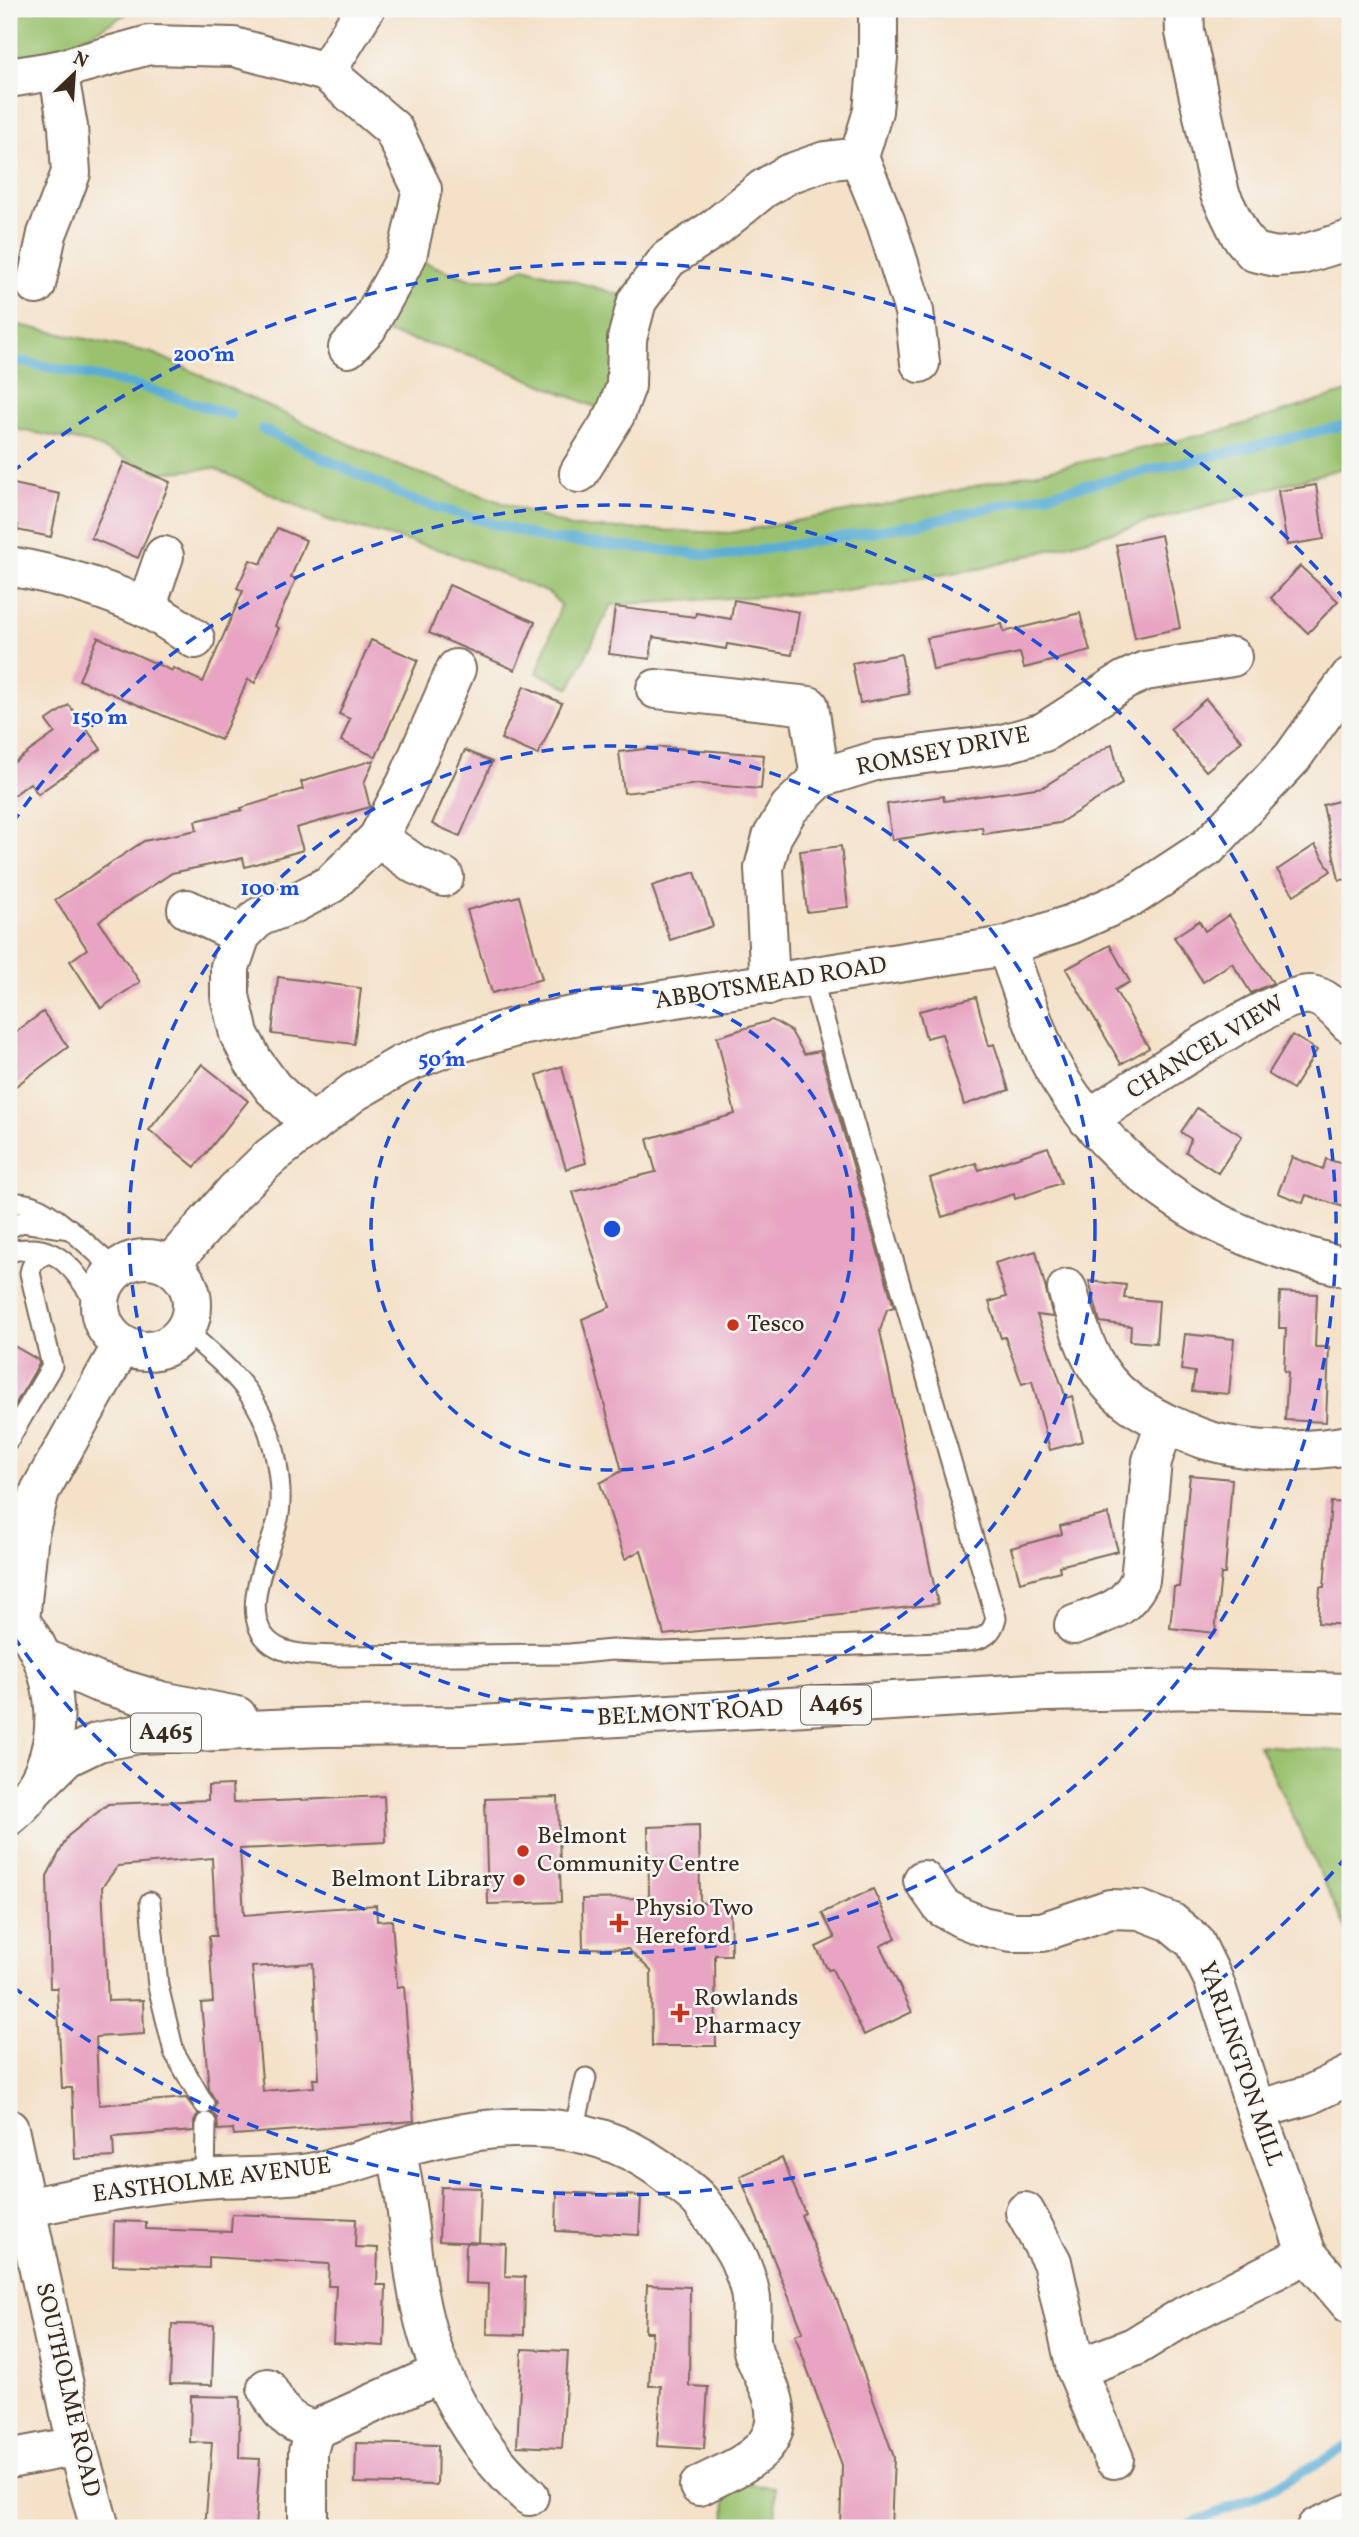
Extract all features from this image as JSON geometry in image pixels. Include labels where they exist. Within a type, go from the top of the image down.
[{"type":"main road","points":[[326,72],[365,9]]},
{"type":"main road","points":[[878,9],[878,58],[873,111],[859,157],[886,223],[914,311],[920,363]]},
{"type":"main road","points":[[1185,9],[1185,32],[1220,194],[1240,235],[1254,252],[1276,257],[1301,255],[1350,240]]},
{"type":"main road","points":[[9,78],[58,70],[149,45],[234,47],[326,72],[393,129],[422,189],[407,256],[367,328],[348,348]]},
{"type":"main road","points":[[36,285],[47,234],[71,173],[68,127],[58,70]]},
{"type":"main road","points":[[579,472],[615,415],[626,386],[627,338],[637,300],[668,259],[715,228],[763,189],[788,173],[825,161],[859,157]]},
{"type":"main road","points":[[146,608],[164,556]]},
{"type":"main road","points":[[9,566],[110,594],[146,608],[195,639]]},
{"type":"main road","name":"ROMSEY DRIVE","points":[[770,985],[764,868],[772,837],[789,808],[820,778],[878,760],[1003,744],[1044,732],[1125,680],[1145,671],[1232,657]]},
{"type":"main road","points":[[312,1125],[274,1088],[253,1061],[239,1034],[230,996],[230,967],[242,935],[259,918],[331,884],[378,838],[406,784],[456,669]]},
{"type":"main road","name":"ABBOTSMEAD ROAD","points":[[170,1265],[235,1191],[271,1157],[354,1092],[401,1065],[449,1046],[525,1025],[625,1006],[1006,946],[1072,924],[1132,897],[1208,847],[1292,758],[1350,677]]},
{"type":"main road","points":[[656,689],[809,706],[820,778]]},
{"type":"main road","points":[[378,838],[415,865],[444,877]]},
{"type":"main road","points":[[187,909],[242,935]]},
{"type":"main road","points":[[1006,946],[1047,1055],[1087,1119],[1137,1170],[1184,1206],[1245,1236],[1302,1257],[1350,1268]]},
{"type":"main road","name":"CHANCEL VIEW","points":[[1087,1119],[1249,1018],[1294,996],[1313,995],[1339,1013]]},
{"type":"main road","points":[[157,1260],[170,1265],[182,1275],[190,1288],[192,1317],[186,1331],[176,1341],[150,1352],[122,1345],[111,1336],[103,1324],[101,1295],[106,1281],[116,1270],[128,1262],[157,1260]]},
{"type":"main road","points":[[1067,1289],[1085,1348],[1100,1374],[1128,1401],[1165,1423],[1212,1441],[1269,1450],[1309,1451],[1350,1445]]},
{"type":"main road","points":[[19,1805],[43,1770],[52,1743],[55,1705],[45,1659],[34,1639],[14,1615],[29,1533],[40,1491],[122,1345]]},
{"type":"main road","points":[[1074,1625],[1117,1608],[1132,1597],[1140,1580],[1152,1461],[1165,1423]]},
{"type":"main road","points":[[9,1519],[40,1491]]},
{"type":"main road","name":"BELMONT ROAD","points":[[45,1659],[97,1682],[161,1701],[250,1718],[323,1727]]},
{"type":"main road","name":"BELMONT ROAD","points":[[19,1805],[67,1757],[98,1742],[139,1734],[323,1727],[463,1726],[1047,1692],[1200,1689],[1350,1693]]},
{"type":"main road","name":"YARLINGTON MILL","points":[[922,1880],[932,1896],[952,1913],[982,1926],[1011,1932],[1042,1931],[1110,1909],[1140,1910],[1171,1922],[1195,1941],[1214,1981],[1307,2254],[1350,2304]]},
{"type":"main road","points":[[1256,2110],[1309,2095],[1350,2075]]},
{"type":"main road","name":"EASTHOLME AVENUE","points":[[25,2208],[132,2187],[205,2179],[309,2173],[469,2132],[519,2126],[574,2130],[623,2147],[656,2164],[700,2200],[741,2261],[751,2298],[751,2344],[758,2369],[772,2393],[777,2417],[772,2435],[762,2452],[699,2486]]},
{"type":"main road","name":"SOUTHOLME ROAD","points":[[9,2129],[77,2446],[100,2528]]},
{"type":"main road","points":[[396,2150],[427,2338],[440,2372],[482,2447],[506,2476],[529,2496]]},
{"type":"main road","points":[[1025,2212],[1052,2262],[1076,2369],[1114,2459]]},
{"type":"main road","points":[[1076,2369],[1134,2347],[1186,2315],[1307,2254]]},
{"type":"main road","points":[[267,2388],[281,2412],[293,2424],[314,2430],[440,2372]]},
{"type":"main road","points":[[308,2528],[308,2452],[314,2430]]},
{"type":"main road","points":[[9,2459],[77,2446]]},
{"type":"main road","points":[[1315,2528],[1350,2513]]},
{"type":"lane","points":[[186,1331],[236,1376],[256,1400],[268,1427],[278,1465],[278,1521],[266,1554],[255,1608],[264,1635],[277,1647],[300,1653],[335,1656],[570,1654],[612,1650],[662,1652],[969,1641],[983,1638],[993,1629],[996,1618],[811,978]]},
{"type":"lane","points":[[9,1204],[15,1202],[43,1208],[116,1270]]},
{"type":"lane","points":[[9,1228],[22,1222],[70,1229]]},
{"type":"lane","points":[[9,1253],[14,1250],[36,1249],[57,1256],[80,1278],[100,1310]]},
{"type":"lane","points":[[9,1439],[52,1366],[30,1273],[37,1258],[48,1253]]},
{"type":"lane","points":[[150,1902],[158,1986],[174,2052],[205,2113],[205,2179]]},
{"type":"lane","points":[[574,2130],[586,2078]]},
{"type":"green space","points":[[9,9],[135,9],[31,67],[9,72]]},
{"type":"green space","points":[[407,256],[469,279],[502,279],[525,267],[637,301],[615,415],[473,356],[367,328]]},
{"type":"green space","points":[[9,323],[153,353],[391,463],[571,527],[730,533],[927,497],[1228,429],[1350,391],[1350,466],[984,568],[833,592],[611,605],[570,688],[537,673],[561,605],[549,593],[448,552],[328,520],[214,468],[159,473],[89,443],[9,428]]},
{"type":"green space","points":[[1259,1745],[1350,1752],[1350,1937]]},
{"type":"green space","points":[[725,2483],[775,2487],[776,2528],[726,2528]]},
{"type":"building","points":[[124,462],[170,482],[138,558],[91,538]]},
{"type":"building","points":[[9,483],[60,494],[51,537],[17,530],[18,525],[9,523]]},
{"type":"building","points":[[1316,485],[1324,539],[1287,545],[1278,491]]},
{"type":"building","points":[[277,528],[306,540],[291,577],[296,579],[275,626],[279,628],[255,683],[248,679],[221,740],[79,680],[98,637],[172,671],[173,668],[203,682],[243,591],[237,588],[250,560],[261,564]]},
{"type":"building","points":[[1161,535],[1180,628],[1135,638],[1116,545]]},
{"type":"building","points":[[1300,566],[1338,601],[1308,633],[1271,598]]},
{"type":"building","points":[[449,585],[535,622],[515,670],[429,633]]},
{"type":"building","points":[[734,600],[799,612],[792,655],[727,644],[726,649],[653,637],[650,659],[609,654],[615,607],[695,617],[696,613],[731,619]]},
{"type":"building","points":[[1080,613],[1090,651],[1024,668],[1020,653],[933,670],[927,638],[1002,624],[1004,632]]},
{"type":"building","points":[[371,640],[418,660],[376,757],[341,741],[350,719],[339,714]]},
{"type":"building","points":[[901,654],[909,694],[860,703],[852,663]]},
{"type":"building","points":[[524,686],[562,703],[538,755],[501,739]]},
{"type":"building","points":[[1206,699],[1242,741],[1206,771],[1170,729]]},
{"type":"building","points":[[69,705],[101,749],[38,794],[30,783],[9,799],[9,766],[55,733],[46,721]]},
{"type":"building","points":[[1112,744],[1122,784],[1059,823],[983,834],[982,827],[892,840],[887,804],[943,796],[944,801],[1043,787]]},
{"type":"building","points":[[662,747],[764,755],[761,789],[699,784],[624,793],[619,752]]},
{"type":"building","points":[[465,750],[492,762],[460,836],[432,824]]},
{"type":"building","points":[[374,760],[364,783],[370,807],[296,828],[303,850],[245,867],[243,858],[172,873],[99,921],[140,982],[101,1008],[70,961],[87,949],[55,900],[144,841],[197,830],[195,821],[242,810],[241,808],[303,789],[301,782]]},
{"type":"building","points":[[1350,798],[1350,879],[1339,880],[1323,805]]},
{"type":"building","points":[[1315,845],[1331,871],[1294,895],[1277,870]]},
{"type":"building","points":[[841,846],[848,907],[807,912],[800,851]]},
{"type":"building","points":[[695,872],[713,926],[670,940],[652,886]]},
{"type":"building","points":[[519,896],[542,979],[492,993],[467,910]]},
{"type":"building","points":[[1229,915],[1273,983],[1251,993],[1232,963],[1203,982],[1174,937],[1199,921],[1205,931]]},
{"type":"building","points":[[1110,945],[1130,982],[1115,990],[1149,1048],[1121,1064],[1066,969]]},
{"type":"building","points":[[278,977],[361,988],[354,1044],[272,1034]]},
{"type":"building","points":[[976,997],[989,1046],[994,1044],[1009,1090],[964,1105],[942,1034],[926,1038],[919,1011]]},
{"type":"building","points":[[43,1012],[68,1047],[9,1091],[9,1037]]},
{"type":"building","name":"Tesco","points":[[772,1020],[791,1031],[804,1054],[820,1051],[894,1307],[887,1309],[880,1331],[938,1604],[664,1635],[641,1550],[625,1559],[600,1483],[622,1471],[582,1319],[610,1307],[573,1192],[656,1172],[647,1139],[735,1114],[717,1037]]},
{"type":"building","points":[[1292,1035],[1317,1050],[1293,1089],[1268,1074]]},
{"type":"building","points":[[202,1064],[248,1101],[195,1167],[149,1130]]},
{"type":"building","points":[[562,1066],[586,1163],[566,1169],[537,1075]]},
{"type":"building","points":[[1197,1108],[1242,1136],[1218,1173],[1186,1152],[1191,1139],[1181,1132]]},
{"type":"building","points":[[1048,1147],[1061,1183],[1015,1199],[1014,1194],[942,1217],[930,1178],[976,1163],[979,1170]]},
{"type":"building","points":[[1292,1157],[1323,1169],[1326,1159],[1350,1166],[1350,1209],[1306,1195],[1303,1203],[1278,1193]]},
{"type":"building","points":[[1036,1251],[1053,1317],[1037,1315],[1066,1398],[1072,1396],[1083,1441],[1050,1450],[1032,1381],[1022,1384],[1005,1337],[1001,1338],[989,1302],[1006,1297],[995,1263]]},
{"type":"building","points":[[1089,1281],[1126,1285],[1124,1298],[1159,1301],[1156,1343],[1130,1341],[1131,1326],[1100,1322]]},
{"type":"building","points":[[1280,1292],[1317,1294],[1315,1347],[1329,1347],[1326,1422],[1285,1420],[1288,1372],[1284,1371],[1286,1328],[1279,1328]]},
{"type":"building","points":[[1185,1334],[1234,1339],[1229,1394],[1192,1391],[1195,1372],[1181,1370]]},
{"type":"building","points":[[9,1343],[38,1360],[39,1364],[9,1415]]},
{"type":"building","points":[[1190,1475],[1232,1479],[1225,1574],[1221,1574],[1215,1633],[1170,1628],[1174,1587],[1179,1587]]},
{"type":"building","points":[[1331,1502],[1350,1503],[1350,1625],[1318,1623],[1320,1587],[1324,1587]]},
{"type":"building","points":[[1108,1514],[1118,1551],[1059,1566],[1060,1571],[1020,1582],[1011,1548],[1062,1534],[1060,1526]]},
{"type":"building","points":[[232,1785],[233,1803],[384,1796],[386,1842],[240,1849],[244,1915],[376,1905],[377,1921],[392,1920],[397,1987],[404,1986],[414,2121],[234,2135],[233,2129],[218,2130],[217,2118],[212,2113],[216,2103],[209,2089],[201,2003],[213,2002],[209,1936],[216,1936],[212,1858],[118,1866],[102,1887],[108,2001],[143,2000],[144,2034],[96,2037],[99,2105],[186,2098],[198,2114],[194,2131],[113,2137],[114,2157],[75,2159],[72,2088],[62,2088],[57,1988],[50,1988],[47,1876],[68,1836],[108,1804],[208,1800],[208,1786]],"holes":[[[313,1963],[319,2079],[313,2079],[314,2087],[263,2091],[252,1967]]]},
{"type":"building","name":"Belmont Community Centre","points":[[558,1797],[561,1902],[488,1904],[485,1799]]},
{"type":"building","points":[[699,1825],[700,1903],[730,1903],[731,1955],[715,1955],[716,2046],[652,2046],[651,1971],[628,1949],[583,1948],[582,1899],[649,1898],[648,1827]]},
{"type":"building","points":[[873,1889],[896,1938],[880,1946],[912,2012],[864,2035],[832,1969],[828,1970],[816,1947],[835,1938],[822,1913]]},
{"type":"building","points":[[782,2158],[805,2213],[801,2215],[837,2300],[894,2457],[891,2528],[840,2528],[842,2465],[795,2335],[803,2332],[740,2176]]},
{"type":"building","points":[[441,2187],[481,2188],[479,2243],[439,2241]]},
{"type":"building","points":[[557,2192],[641,2196],[639,2235],[556,2231]]},
{"type":"building","points":[[232,2214],[356,2219],[355,2247],[378,2248],[377,2285],[386,2285],[384,2346],[333,2343],[336,2286],[328,2286],[329,2264],[209,2257],[209,2268],[113,2265],[114,2221],[146,2222],[146,2229],[231,2232]]},
{"type":"building","points":[[466,2242],[506,2244],[505,2276],[525,2277],[524,2335],[487,2334],[488,2284],[465,2283]]},
{"type":"building","points":[[647,2285],[690,2287],[689,2386],[708,2387],[704,2449],[657,2446],[661,2386],[649,2386],[652,2332],[645,2332]]},
{"type":"building","points":[[172,2324],[214,2325],[212,2385],[170,2384]]},
{"type":"building","points":[[522,2349],[568,2351],[562,2448],[517,2446]]},
{"type":"building","points":[[191,2396],[240,2397],[239,2458],[260,2459],[255,2528],[205,2528],[212,2443],[190,2442]]},
{"type":"building","points":[[356,2443],[438,2445],[437,2485],[355,2483]]},
{"type":"waterway","points":[[9,359],[135,385],[231,415]]},
{"type":"waterway","points":[[262,429],[412,500],[545,539],[723,556],[919,524],[1350,424]]},
{"type":"waterway","points":[[1182,2528],[1268,2491],[1350,2445]]},
{"type":"place","name":"Tesco","points":[[733,1325]]},
{"type":"place","name":"Belmont Community Centre","points":[[523,1851]]},
{"type":"place","name":"Belmont Library","points":[[519,1880]]},
{"type":"place","name":"Physio Two Hereford","points":[[619,1923]]},
{"type":"place","name":"Rowlands Pharmacy","points":[[680,2013]]}]
